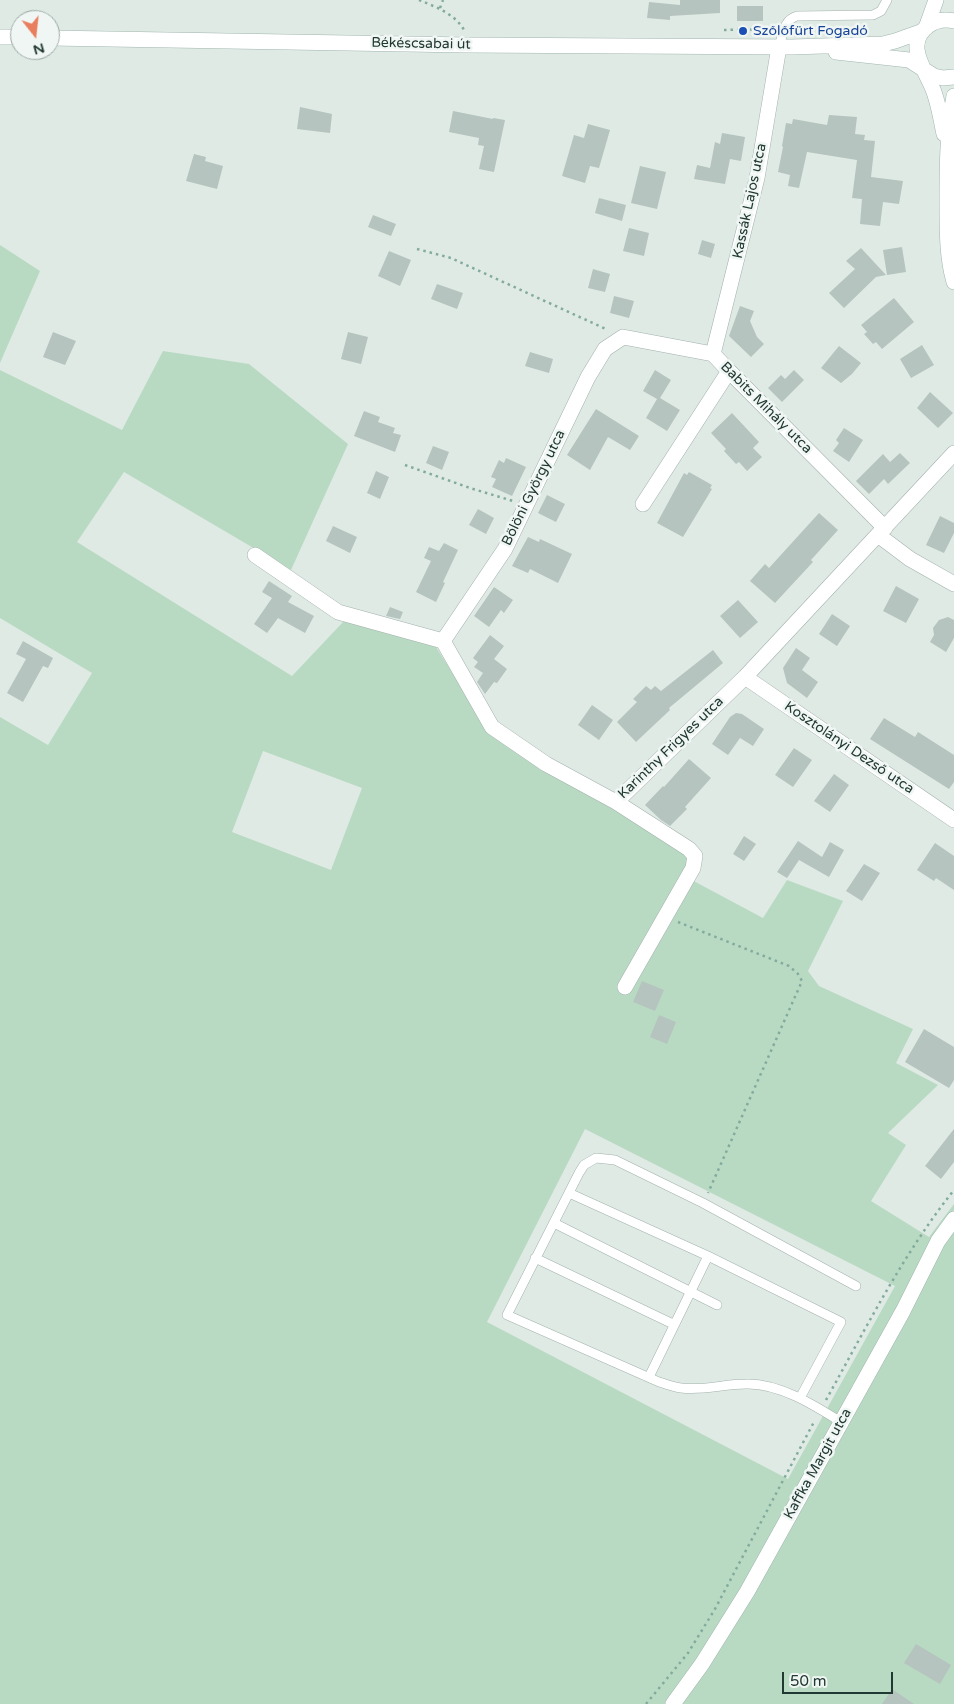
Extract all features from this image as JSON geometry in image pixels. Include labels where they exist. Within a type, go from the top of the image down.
[{"type":"street","points":[[936,0],[924,29],[918,38],[916,47],[919,61],[924,68],[940,109],[950,164]]},
{"type":"street","name":"Békéscsabai út","points":[[60,38],[466,45],[786,47],[883,44],[896,41],[938,21],[954,21]]},
{"type":"street","name":"Békéscsabai út","points":[[786,47],[909,60],[924,68],[930,74],[938,77],[954,77]]},
{"type":"street","name":"Kassák Lajos utca","points":[[713,354],[757,178],[786,47]]},
{"type":"street","points":[[954,96],[947,228],[954,282]]},
{"type":"street","name":"Babits Mihály utca","points":[[623,337],[713,354],[881,531],[910,559],[954,584]]},
{"type":"street","name":"Bölöni György utca","points":[[443,641],[505,549],[588,377],[604,349],[623,337]]},
{"type":"street","points":[[643,504],[729,371]]},
{"type":"street","name":"Karinthy Frigyes utca","points":[[443,641],[492,727],[546,764],[616,802],[745,677],[954,453]]},
{"type":"street","points":[[255,556],[338,612],[443,641]]},
{"type":"street","name":"Kosztolányi Dezső utca","points":[[745,677],[954,820]]},
{"type":"street","points":[[616,802],[689,849],[695,856],[693,868],[625,988]]},
{"type":"street","name":"Kaffka Margit utca","points":[[673,1704],[702,1664],[747,1592],[903,1311],[938,1241],[954,1219]]},
{"type":"lane","points":[[786,47],[785,28],[788,21],[797,16],[873,15],[881,11],[887,0]]},
{"type":"lane","points":[[841,1422],[800,1398],[766,1386],[747,1384],[705,1389],[680,1388],[649,1377],[507,1315],[584,1164],[596,1158],[615,1160],[704,1203],[856,1286]]},
{"type":"lane","points":[[569,1193],[708,1256],[841,1322],[800,1398]]},
{"type":"lane","points":[[554,1222],[691,1290],[717,1305]]},
{"type":"lane","points":[[649,1377],[708,1256]]},
{"type":"lane","points":[[535,1258],[674,1324]]},
{"type":"path","points":[[419,0],[439,8],[455,19],[464,29],[466,45]]},
{"type":"path","points":[[439,8],[443,0]]},
{"type":"path","points":[[454,28],[464,29]]},
{"type":"path","points":[[719,30],[785,28]]},
{"type":"path","points":[[417,249],[451,258],[623,337]]},
{"type":"path","points":[[405,465],[526,505]]},
{"type":"path","points":[[674,920],[789,966],[798,974],[802,981],[704,1203]]},
{"type":"path","points":[[646,1704],[688,1653],[715,1609],[821,1409],[905,1258],[954,1190]]},
{"type":"green space","points":[[0,245],[40,271],[0,363]]},
{"type":"green space","points":[[163,351],[249,364],[348,444],[291,570],[124,472],[77,542],[292,676],[344,621],[436,647],[491,734],[687,854],[688,878],[763,918],[787,880],[843,901],[808,971],[819,986],[913,1029],[896,1063],[938,1085],[888,1133],[906,1145],[871,1201],[929,1237],[954,1204],[954,1704],[0,1704],[0,717],[48,745],[92,673],[0,618],[0,370],[122,430]],"holes":[[[263,751],[362,788],[331,870],[232,832]],[[585,1129],[895,1286],[788,1479],[487,1322]]]},
{"type":"building","points":[[680,0],[720,0],[720,13],[670,16],[670,20],[647,18],[649,2],[680,5]]},
{"type":"building","points":[[737,6],[763,6],[763,21],[737,21]]},
{"type":"building","points":[[300,107],[332,114],[330,133],[297,129]]},
{"type":"building","points":[[453,111],[505,120],[494,172],[479,169],[484,146],[478,145],[479,138],[449,132]]},
{"type":"building","points":[[829,115],[857,117],[855,134],[865,135],[864,140],[875,141],[871,177],[903,181],[899,204],[883,202],[880,226],[860,224],[862,199],[852,198],[857,160],[807,152],[799,188],[788,186],[790,175],[778,172],[786,123],[792,124],[793,119],[827,125]]},
{"type":"building","points":[[588,124],[610,130],[599,168],[590,166],[585,183],[562,176],[574,135],[584,138]]},
{"type":"building","points":[[722,133],[745,137],[741,161],[730,159],[725,184],[694,179],[697,165],[710,168],[715,142],[720,144]]},
{"type":"building","points":[[194,154],[206,157],[205,161],[223,166],[217,189],[186,181]]},
{"type":"building","points":[[640,166],[666,172],[657,209],[631,203]]},
{"type":"building","points":[[599,198],[626,205],[622,221],[595,213]]},
{"type":"building","points":[[373,215],[396,224],[391,236],[368,227]]},
{"type":"building","points":[[629,228],[649,233],[644,256],[623,251]]},
{"type":"building","points":[[702,240],[715,244],[711,258],[698,254]]},
{"type":"building","points":[[902,247],[906,272],[887,275],[883,250]]},
{"type":"building","points":[[861,248],[886,275],[876,277],[844,308],[829,293],[855,269],[846,261]]},
{"type":"building","points":[[389,251],[411,260],[400,286],[378,276]]},
{"type":"building","points":[[593,269],[610,274],[605,292],[588,288]]},
{"type":"building","points":[[437,284],[463,293],[457,309],[431,299]]},
{"type":"building","points":[[614,296],[634,301],[629,318],[610,313]]},
{"type":"building","points":[[894,298],[914,322],[882,349],[876,342],[873,344],[864,334],[867,332],[861,325]]},
{"type":"building","points":[[740,306],[754,311],[750,321],[757,337],[764,344],[751,357],[729,336]]},
{"type":"building","points":[[53,332],[76,341],[65,365],[43,357]]},
{"type":"building","points":[[348,332],[368,337],[361,364],[341,359]]},
{"type":"building","points":[[922,345],[934,365],[911,378],[900,359]]},
{"type":"building","points":[[839,346],[861,363],[841,383],[821,368]]},
{"type":"building","points":[[530,352],[553,359],[549,373],[525,366]]},
{"type":"building","points":[[655,370],[671,380],[660,398],[680,410],[667,431],[646,418],[657,399],[643,391]]},
{"type":"building","points":[[794,370],[804,380],[782,402],[768,388],[781,375],[785,379]]},
{"type":"building","points":[[930,392],[953,413],[938,428],[917,408]]},
{"type":"building","points":[[596,409],[639,436],[630,450],[608,437],[590,470],[567,455]]},
{"type":"building","points":[[364,411],[380,417],[378,422],[395,428],[393,433],[401,435],[395,452],[354,436]]},
{"type":"building","points":[[732,413],[759,442],[753,448],[762,457],[747,471],[739,462],[736,464],[724,451],[726,449],[711,433]]},
{"type":"building","points":[[844,428],[863,440],[849,462],[833,451],[839,443],[836,440]]},
{"type":"building","points":[[433,446],[449,452],[442,470],[426,463]]},
{"type":"building","points":[[900,453],[910,463],[888,484],[884,479],[869,494],[856,481],[883,454],[890,462]]},
{"type":"building","points":[[506,458],[526,467],[512,496],[492,487],[496,479],[491,477],[499,460],[504,463]]},
{"type":"building","points":[[376,471],[389,477],[380,499],[367,493]]},
{"type":"building","points":[[689,472],[712,485],[710,488],[712,489],[683,537],[657,523],[684,473],[687,475]]},
{"type":"building","points":[[547,495],[565,504],[556,522],[538,513]]},
{"type":"building","points":[[478,509],[494,518],[486,534],[469,525]]},
{"type":"building","points":[[819,513],[838,530],[811,560],[813,562],[775,603],[750,581],[765,564],[769,568]]},
{"type":"building","points":[[940,516],[954,523],[954,533],[944,553],[926,545]]},
{"type":"building","points":[[333,526],[357,537],[350,553],[326,541]]},
{"type":"building","points":[[528,537],[539,542],[540,539],[572,554],[558,583],[530,569],[528,573],[512,566]]},
{"type":"building","points":[[444,543],[458,550],[436,602],[416,592],[431,561],[424,558],[429,547],[439,551]]},
{"type":"building","points":[[269,581],[292,596],[288,602],[314,616],[305,633],[278,618],[267,633],[254,624],[272,598],[262,592]]},
{"type":"building","points":[[896,586],[919,599],[906,623],[883,611]]},
{"type":"building","points":[[494,587],[513,600],[504,613],[501,610],[489,627],[474,616]]},
{"type":"building","points":[[738,600],[758,622],[740,638],[720,616]]},
{"type":"building","points":[[390,607],[403,612],[400,619],[386,616]]},
{"type":"building","points":[[832,614],[850,626],[837,646],[819,634]]},
{"type":"building","points":[[948,617],[954,620],[954,638],[946,652],[930,642],[934,635],[933,628],[939,620]]},
{"type":"building","points":[[490,635],[504,646],[494,659],[507,669],[497,683],[494,682],[485,694],[477,682],[483,673],[474,667],[478,662],[473,658]]},
{"type":"building","points":[[23,641],[53,658],[48,668],[43,666],[23,702],[7,693],[26,659],[16,654]]},
{"type":"building","points":[[796,648],[810,658],[802,670],[818,682],[807,698],[787,683],[783,668]]},
{"type":"building","points":[[713,650],[723,663],[669,708],[670,710],[636,742],[617,722],[637,702],[633,699],[646,686],[651,690],[655,686],[661,691]]},
{"type":"building","points":[[592,705],[613,720],[599,740],[578,725]]},
{"type":"building","points":[[736,713],[742,714],[764,729],[753,746],[740,738],[728,755],[712,744],[730,717]]},
{"type":"building","points":[[884,718],[915,737],[918,732],[954,755],[954,782],[949,789],[870,739]]},
{"type":"building","points":[[794,748],[812,760],[793,787],[775,775]]},
{"type":"building","points":[[689,759],[711,778],[685,807],[687,809],[670,826],[645,805]]},
{"type":"building","points":[[834,774],[849,785],[830,812],[814,801]]},
{"type":"building","points":[[744,836],[756,844],[744,861],[733,854]]},
{"type":"building","points":[[798,841],[822,857],[830,842],[844,850],[829,877],[799,860],[787,878],[777,872]]},
{"type":"building","points":[[935,843],[954,856],[954,890],[936,878],[934,881],[917,870]]},
{"type":"building","points":[[864,864],[880,873],[862,901],[846,891]]},
{"type":"building","points":[[642,981],[664,990],[655,1011],[633,1002]]},
{"type":"building","points":[[659,1015],[676,1022],[667,1044],[650,1037]]},
{"type":"building","points":[[924,1029],[954,1047],[954,1080],[949,1088],[905,1062]]},
{"type":"building","points":[[954,1129],[954,1162],[941,1179],[925,1166]]},
{"type":"building","points":[[916,1644],[951,1665],[940,1684],[904,1663]]},
{"type":"building","points":[[892,1689],[914,1704],[882,1704]]},
{"type":"place","name":"Szőlőfürt Fogadó","points":[[743,31]]}]
